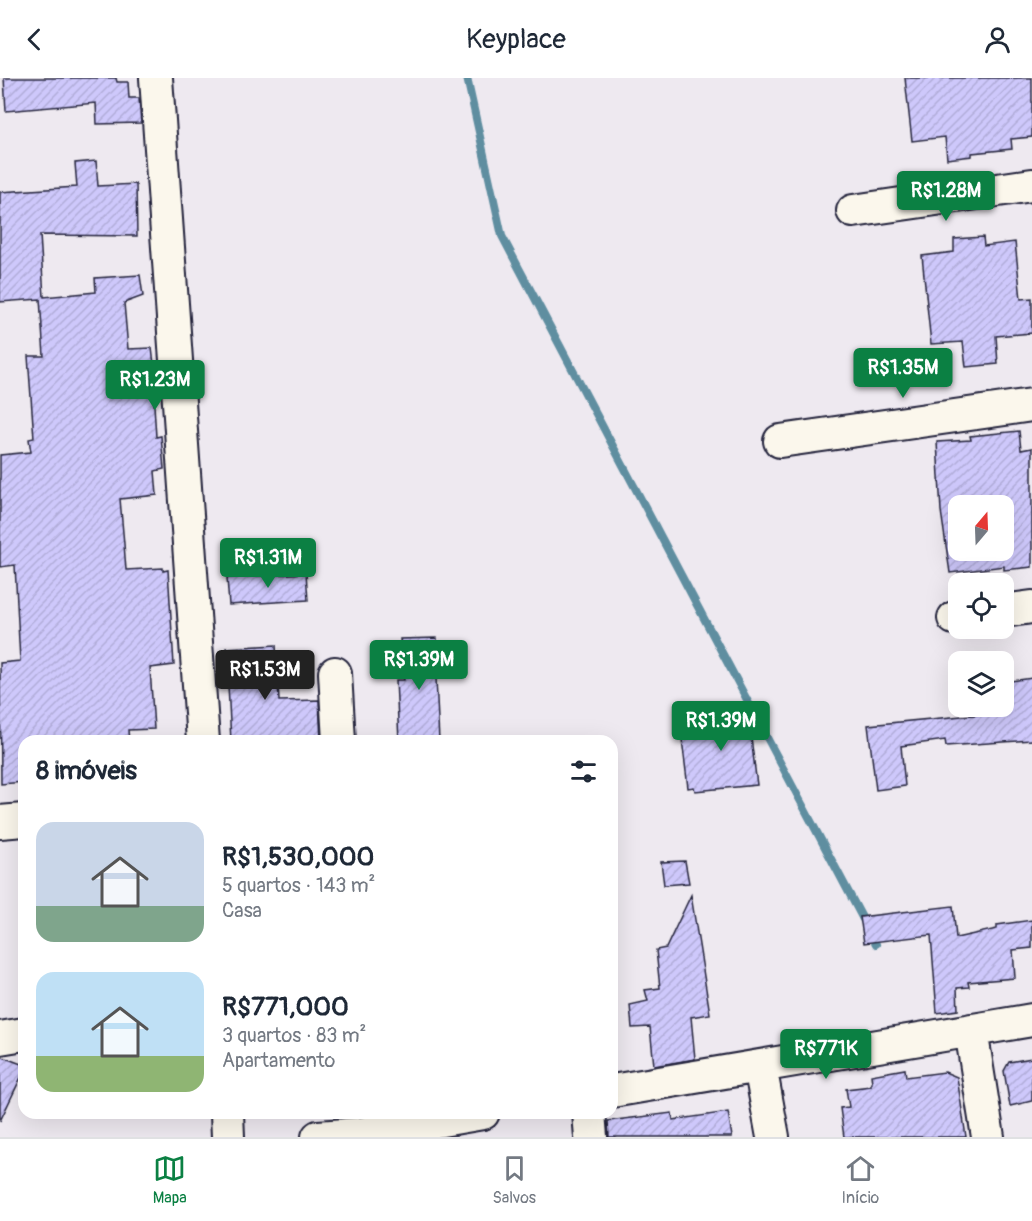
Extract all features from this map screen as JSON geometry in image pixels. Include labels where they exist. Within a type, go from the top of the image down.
[{"type":"street","points":[[156,78],[203,735]]},
{"type":"street","points":[[854,211],[1032,185]]},
{"type":"street","points":[[780,441],[1032,405]]},
{"type":"street","points":[[1014,610],[1032,607]]},
{"type":"street","points":[[335,673],[339,735]]},
{"type":"street","points":[[0,822],[18,820]]},
{"type":"street","points":[[618,1090],[1032,1020]]},
{"type":"street","points":[[971,1030],[988,1137]]},
{"type":"street","points":[[0,1038],[18,1035]]},
{"type":"street","points":[[760,1066],[773,1137]]},
{"type":"street","points":[[227,1119],[228,1137]]},
{"type":"street","points":[[318,1137],[359,1123],[396,1132],[456,1119]]},
{"type":"street","points":[[590,1119],[591,1137]]},
{"type":"building","points":[[4,78],[116,78],[117,82],[128,82],[129,98],[139,98],[141,123],[97,124],[96,103],[6,111]]},
{"type":"building","points":[[905,78],[1032,78],[1032,137],[1011,139],[1012,149],[972,153],[972,156],[947,159],[945,137],[912,141]]},
{"type":"building","points":[[96,161],[98,186],[136,184],[137,236],[40,235],[44,297],[96,292],[95,278],[140,275],[143,296],[124,303],[128,349],[152,348],[155,373],[152,373],[156,437],[161,436],[164,469],[155,471],[157,495],[120,499],[126,570],[163,568],[163,571],[168,570],[174,665],[150,668],[154,729],[128,730],[128,735],[18,735],[18,783],[1,784],[0,663],[20,661],[15,565],[0,567],[0,455],[31,452],[29,439],[34,438],[28,356],[44,356],[40,299],[0,302],[0,192],[77,187],[75,163]]},
{"type":"building","points":[[983,237],[984,246],[1015,242],[1021,299],[1032,298],[1032,333],[996,336],[998,364],[966,367],[963,342],[931,344],[922,256],[954,252],[954,239]]},
{"type":"building","points":[[1019,431],[1021,450],[1032,448],[1032,567],[1004,570],[1004,566],[950,573],[948,561],[1014,561],[1014,495],[948,495],[948,559],[941,511],[937,442],[971,440],[970,436]]},
{"type":"building","points":[[306,573],[308,600],[229,605],[227,578]]},
{"type":"building","points":[[437,638],[441,678],[436,678],[439,735],[399,735],[396,680],[404,680],[400,639]]},
{"type":"building","points":[[276,645],[279,701],[319,700],[321,735],[231,735],[226,648]]},
{"type":"building","points":[[1032,678],[1032,740],[946,746],[945,740],[901,746],[905,786],[876,790],[868,725],[952,717],[1014,717],[1014,681]]},
{"type":"building","points":[[747,706],[757,785],[695,791],[694,787],[688,788],[682,739],[708,734],[703,711]]},
{"type":"building","points":[[685,861],[689,883],[664,885],[661,862]]},
{"type":"building","points":[[691,895],[710,1014],[691,1017],[695,1059],[654,1066],[650,1027],[632,1028],[630,1005],[648,1001],[645,990],[660,988],[656,950],[666,948]]},
{"type":"building","points":[[953,906],[956,938],[997,929],[997,925],[1032,920],[1032,948],[1013,950],[1015,978],[968,982],[969,987],[957,988],[958,1010],[937,1013],[931,935],[864,943],[860,917]]},
{"type":"building","points":[[0,1056],[18,1063],[18,1084],[0,1121]]},
{"type":"building","points":[[1032,1058],[1032,1101],[1010,1106],[1004,1071],[1009,1062]]},
{"type":"building","points":[[905,1069],[906,1077],[945,1072],[957,1077],[966,1137],[844,1137],[840,1108],[849,1107],[846,1089],[871,1086],[871,1075]]},
{"type":"building","points":[[728,1112],[732,1137],[609,1137],[608,1121],[672,1113],[673,1120]]},
{"type":"waterway","points":[[467,78],[502,236],[876,944]]}]
